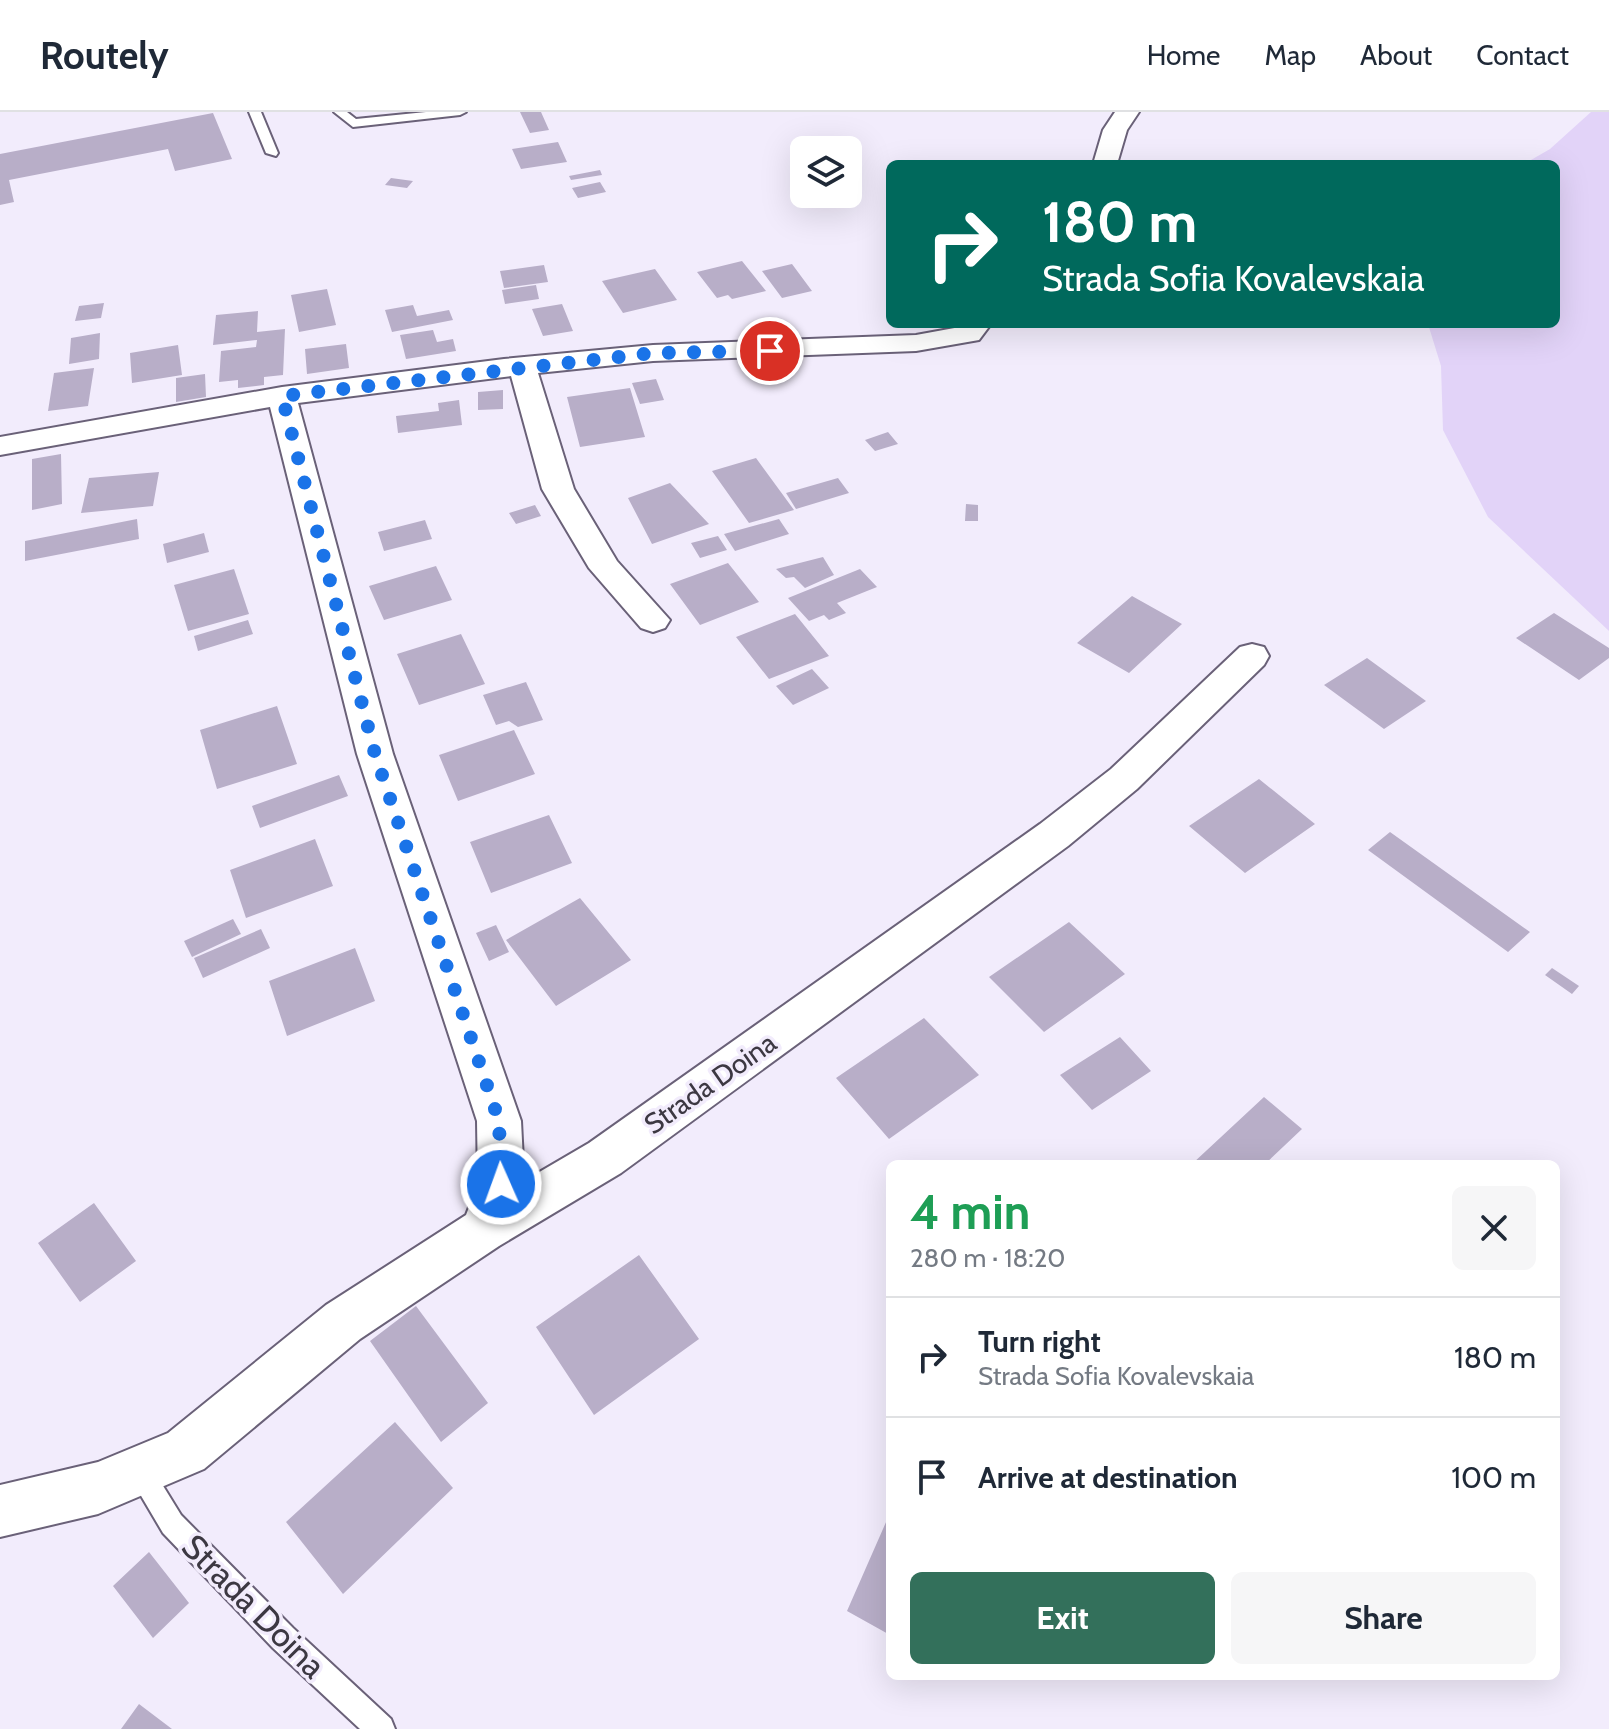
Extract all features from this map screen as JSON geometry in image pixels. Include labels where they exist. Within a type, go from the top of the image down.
[{"type":"street","points":[[1106,160],[1115,130],[1127,112]]},
{"type":"street","points":[[0,446],[282,396],[522,366],[653,353],[916,343],[969,334],[974,328]]},
{"type":"street","points":[[522,366],[558,489],[605,568],[653,620]]},
{"type":"street","points":[[282,396],[375,754],[499,1121],[501,1184],[483,1230]]},
{"type":"street","name":"Strada Doina","points":[[0,1511],[98,1488],[186,1451],[343,1322],[483,1230],[605,1158],[1054,835],[1124,779],[1252,656]]},
{"type":"lane","points":[[255,112],[272,153]]},
{"type":"lane","points":[[340,112],[353,123],[460,112]]},
{"type":"lane","name":"Strada Doina","points":[[140,1472],[172,1524],[283,1638],[381,1729]]},
{"type":"shaded area","points":[[1591,112],[1609,112],[1609,631],[1488,517],[1443,430],[1441,366],[1429,328],[1560,328],[1560,160],[1531,160],[1550,149]]},
{"type":"building","points":[[520,112],[541,112],[549,130],[530,133]]},
{"type":"building","points":[[213,113],[232,159],[175,171],[168,149],[9,180],[14,202],[0,205],[0,154]]},
{"type":"building","points":[[558,142],[567,162],[521,169],[512,149]]},
{"type":"building","points":[[600,170],[602,175],[571,180],[569,176]]},
{"type":"building","points":[[391,178],[413,181],[407,188],[385,185]]},
{"type":"building","points":[[600,182],[606,192],[578,198],[572,188]]},
{"type":"building","points":[[742,261],[766,291],[732,299],[728,295],[717,298],[697,272]]},
{"type":"building","points":[[792,264],[812,291],[782,298],[762,271]]},
{"type":"building","points":[[544,265],[548,282],[504,288],[500,271]]},
{"type":"building","points":[[655,269],[677,300],[623,313],[602,281]]},
{"type":"building","points":[[536,285],[539,299],[505,304],[502,290]]},
{"type":"building","points":[[327,289],[336,325],[299,332],[291,295]]},
{"type":"building","points":[[104,303],[101,318],[75,321],[79,306]]},
{"type":"building","points":[[562,304],[573,331],[543,336],[532,309]]},
{"type":"building","points":[[413,305],[417,316],[449,310],[453,320],[392,332],[385,310]]},
{"type":"building","points":[[258,311],[257,332],[285,329],[283,375],[264,377],[264,385],[238,388],[238,380],[219,382],[221,351],[256,347],[257,340],[213,345],[216,315]]},
{"type":"building","points":[[433,330],[437,342],[453,339],[456,351],[406,359],[400,335]]},
{"type":"building","points":[[100,333],[99,359],[69,364],[71,338]]},
{"type":"building","points":[[346,344],[349,368],[307,374],[305,349]]},
{"type":"building","points":[[178,345],[182,375],[132,383],[130,353]]},
{"type":"building","points":[[94,368],[88,406],[48,411],[54,373]]},
{"type":"building","points":[[205,374],[206,397],[176,402],[176,378]]},
{"type":"building","points":[[656,379],[664,400],[640,404],[632,383]]},
{"type":"building","points":[[630,388],[645,437],[580,447],[567,397]]},
{"type":"building","points":[[503,390],[503,409],[478,410],[478,392]]},
{"type":"building","points":[[459,400],[462,425],[398,433],[396,416],[439,411],[438,403]]},
{"type":"building","points":[[888,432],[898,444],[875,451],[865,440]]},
{"type":"building","points":[[61,454],[62,504],[32,510],[32,459]]},
{"type":"building","points":[[756,458],[794,510],[749,523],[712,471]]},
{"type":"building","points":[[159,472],[153,506],[81,513],[89,478]]},
{"type":"building","points":[[838,478],[849,493],[796,509],[786,493]]},
{"type":"building","points":[[670,483],[709,524],[652,544],[628,498]]},
{"type":"building","points":[[966,504],[978,505],[978,521],[965,521]]},
{"type":"building","points":[[535,505],[541,516],[516,524],[509,513]]},
{"type":"building","points":[[137,519],[139,539],[25,561],[25,541]]},
{"type":"building","points":[[779,519],[789,534],[735,551],[724,534]]},
{"type":"building","points":[[425,520],[432,539],[384,551],[378,532]]},
{"type":"building","points":[[204,533],[209,552],[167,563],[163,544]]},
{"type":"building","points":[[718,536],[727,550],[700,558],[691,543]]},
{"type":"building","points":[[823,557],[834,575],[805,588],[794,577],[786,578],[776,569]]},
{"type":"building","points":[[728,563],[759,602],[700,625],[670,584]]},
{"type":"building","points":[[436,566],[452,600],[384,620],[369,586]]},
{"type":"building","points":[[234,569],[249,614],[188,631],[174,585]]},
{"type":"building","points":[[860,569],[877,587],[837,603],[846,613],[829,620],[824,615],[809,621],[788,598]]},
{"type":"building","points":[[1132,596],[1182,624],[1129,673],[1077,643]]},
{"type":"building","points":[[1554,613],[1609,648],[1609,658],[1579,680],[1516,638]]},
{"type":"building","points":[[795,614],[829,656],[769,679],[736,637]]},
{"type":"building","points":[[248,620],[253,634],[198,651],[194,636]]},
{"type":"building","points":[[461,634],[485,684],[419,705],[397,654]]},
{"type":"building","points":[[1367,658],[1426,701],[1384,729],[1324,685]]},
{"type":"building","points":[[812,669],[829,688],[793,705],[776,686]]},
{"type":"building","points":[[526,682],[543,720],[518,727],[509,721],[496,725],[483,695]]},
{"type":"building","points":[[277,706],[297,764],[217,789],[200,730]]},
{"type":"building","points":[[514,730],[535,774],[458,801],[439,755]]},
{"type":"building","points":[[339,775],[348,796],[260,828],[252,806]]},
{"type":"building","points":[[1259,779],[1315,824],[1245,873],[1189,826]]},
{"type":"building","points":[[549,815],[572,863],[491,893],[470,842]]},
{"type":"building","points":[[1390,832],[1530,932],[1508,952],[1368,850]]},
{"type":"building","points":[[315,839],[333,886],[246,918],[230,870]]},
{"type":"building","points":[[580,898],[631,960],[556,1006],[506,940]]},
{"type":"building","points":[[233,919],[241,934],[192,957],[184,941]]},
{"type":"building","points":[[1069,922],[1125,974],[1044,1032],[989,977]]},
{"type":"building","points":[[496,925],[509,952],[489,961],[476,933]]},
{"type":"building","points":[[261,929],[270,948],[203,978],[194,958]]},
{"type":"building","points":[[355,948],[375,1001],[287,1036],[269,981]]},
{"type":"building","points":[[1552,968],[1579,986],[1572,994],[1545,975]]},
{"type":"building","points":[[924,1018],[979,1075],[889,1139],[836,1078]]},
{"type":"building","points":[[1120,1037],[1151,1071],[1092,1110],[1060,1075]]},
{"type":"building","points":[[1264,1097],[1302,1129],[1269,1160],[1196,1160]]},
{"type":"building","points":[[94,1203],[136,1261],[80,1302],[38,1243]]},
{"type":"building","points":[[639,1255],[699,1339],[594,1415],[536,1327]]},
{"type":"building","points":[[416,1306],[488,1403],[441,1442],[370,1341]]},
{"type":"building","points":[[395,1422],[453,1488],[343,1594],[286,1522]]},
{"type":"building","points":[[886,1522],[886,1633],[847,1611]]},
{"type":"building","points":[[149,1552],[189,1603],[153,1638],[113,1586]]},
{"type":"building","points":[[139,1704],[172,1729],[121,1729]]},
{"type":"route","points":[[501,1184],[499,1121],[375,754],[282,396],[653,353],[770,351]]}]
